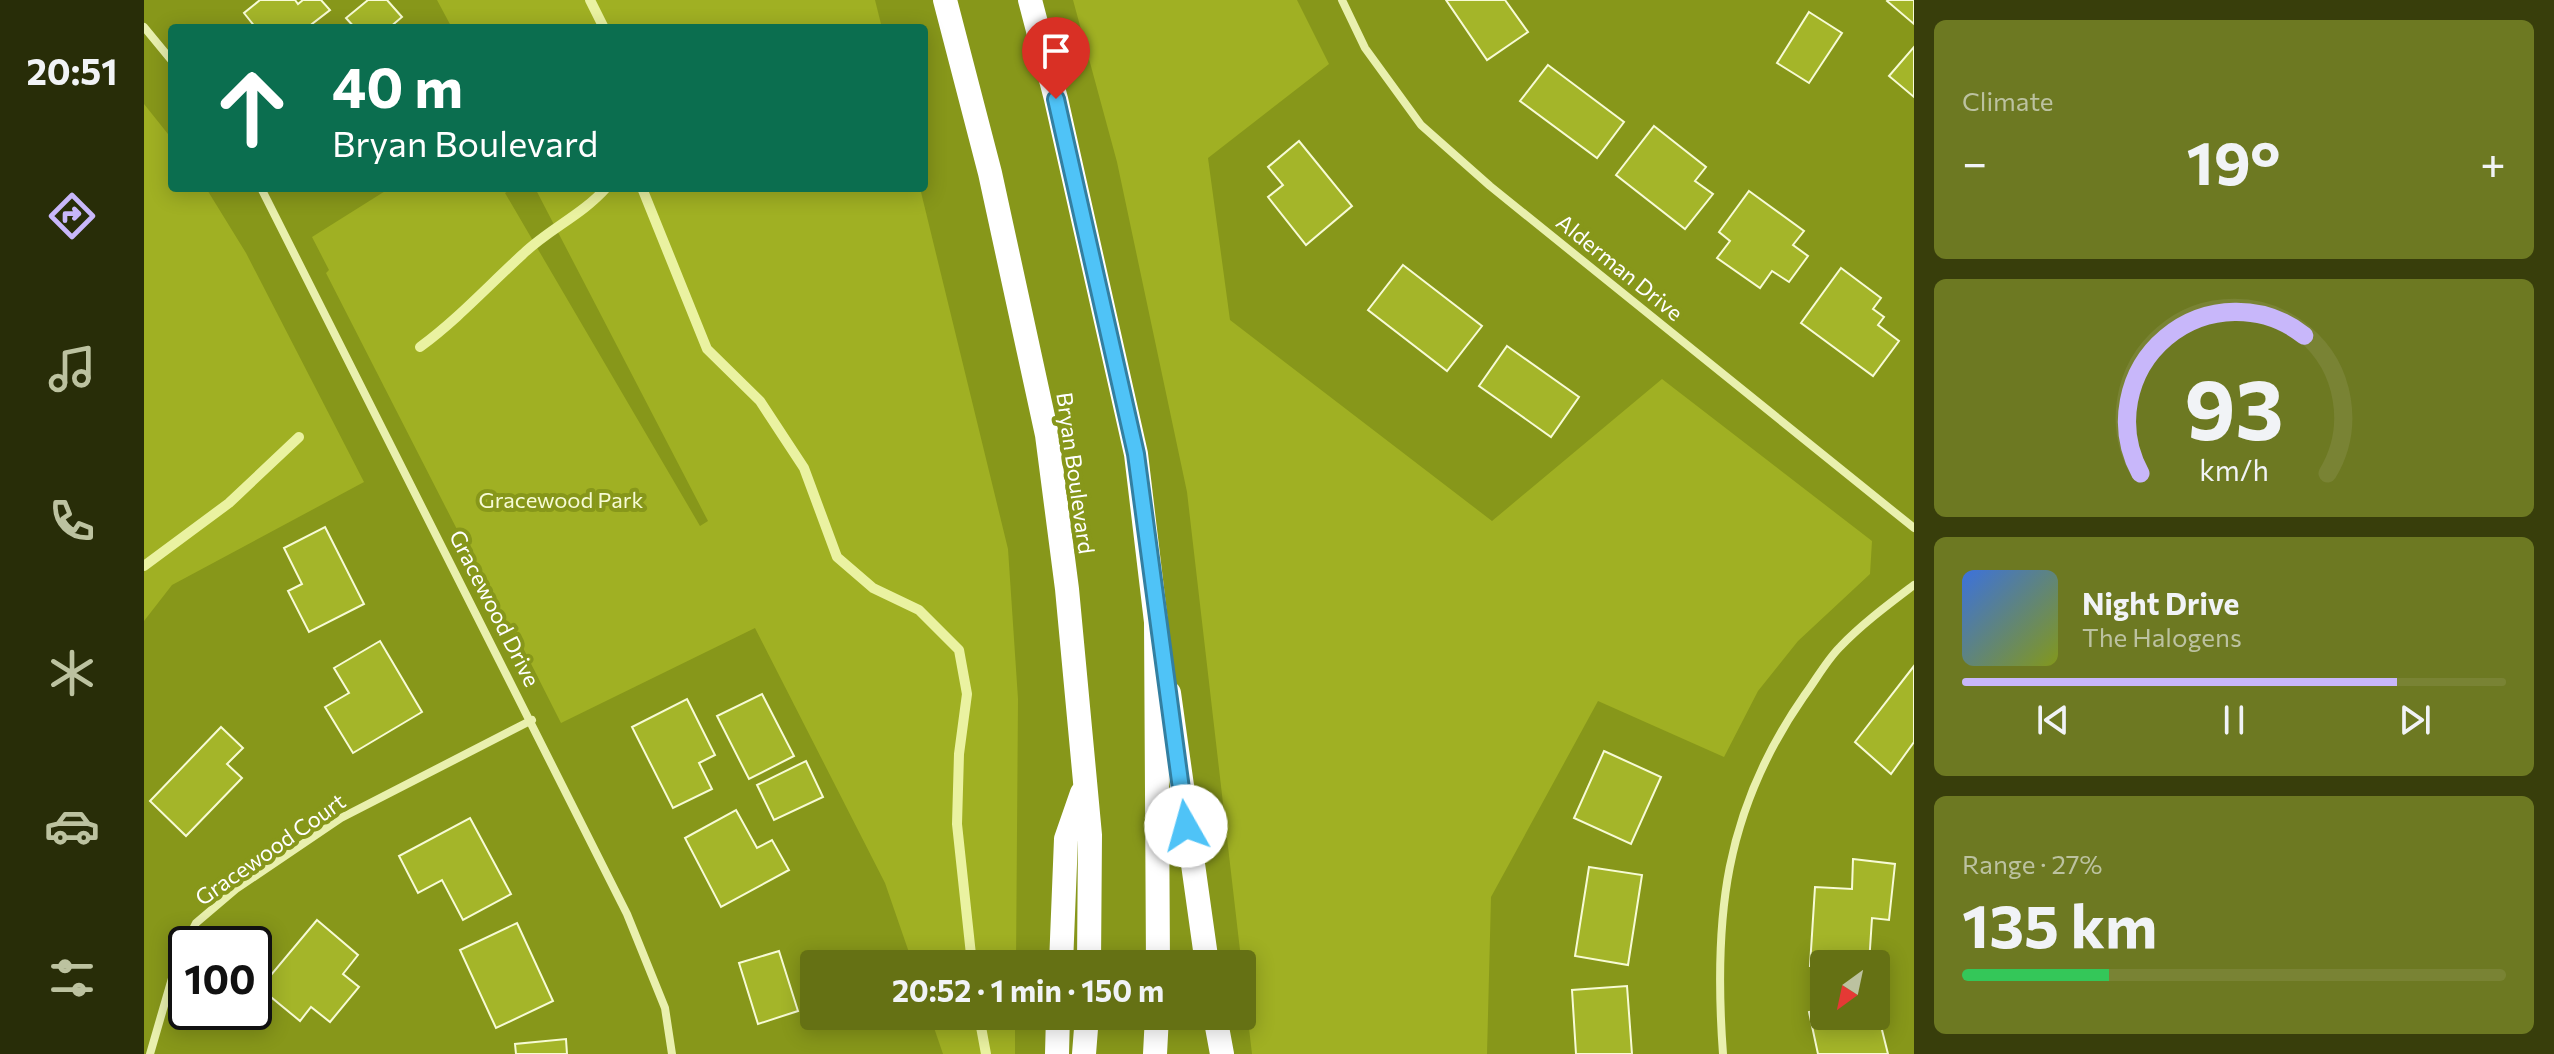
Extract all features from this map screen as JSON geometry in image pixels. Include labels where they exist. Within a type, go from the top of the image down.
[{"type":"highway","name":"Bryan Boulevard","points":[[945,0],[990,173],[1041,401],[1067,589],[1086,783],[1090,835],[1089,950]]},
{"type":"highway","points":[[1030,0],[1056,99],[1136,454],[1156,622],[1205,950]]},
{"type":"highway","points":[[1156,622],[1158,950]]},
{"type":"highway","points":[[1062,950],[1066,839],[1086,783]]},
{"type":"highway","points":[[1057,1054],[1058,1030]]},
{"type":"highway","points":[[1084,1054],[1086,1030]]},
{"type":"highway","points":[[1155,1054],[1156,1030]]},
{"type":"highway","points":[[1218,1030],[1222,1054]]},
{"type":"street","name":"Alderman Drive","points":[[1342,0],[1365,48],[1421,125],[1490,186],[1914,528]]},
{"type":"street","points":[[144,27],[168,56]]},
{"type":"street","name":"Gracewood Drive","points":[[263,192],[532,720],[627,914],[665,1008],[672,1054]]},
{"type":"street","points":[[1723,1054],[1718,985],[1722,899],[1742,811],[1783,727],[1838,648],[1914,585]]},
{"type":"street","name":"Gracewood Court","points":[[150,1054],[177,961],[196,923],[236,889],[341,818],[532,720]]},
{"type":"green space","points":[[437,0],[875,0],[881,24],[450,24]]},
{"type":"green space","points":[[1073,0],[1297,0],[1329,64],[1208,158],[1230,320],[1492,521],[1662,379],[1872,541],[1870,574],[1798,641],[1758,691],[1724,757],[1598,701],[1491,897],[1487,1054],[1252,1054],[1249,1030],[1256,1030],[1256,950],[1240,950],[1187,492],[1117,162]]},
{"type":"green space","points":[[144,104],[168,134],[168,192],[208,192],[246,253],[364,482],[172,585],[144,621]]},
{"type":"green space","name":"Gracewood Park","points":[[384,192],[507,192],[700,526],[708,521],[537,192],[921,192],[1008,549],[1018,699],[1016,950],[908,950],[885,883],[755,628],[561,723],[517,636],[512,637],[326,273],[329,270],[312,237]]},
{"type":"green space","points":[[935,1030],[1015,1030],[1015,1054],[943,1054]]},
{"type":"building","points":[[260,0],[295,0],[298,4],[303,0],[321,0],[330,10],[312,24],[253,24],[244,13]]},
{"type":"building","points":[[368,0],[387,0],[402,17],[394,24],[351,24],[346,18]]},
{"type":"building","points":[[1446,0],[1505,0],[1528,32],[1487,60]]},
{"type":"building","points":[[1888,0],[1914,0],[1914,24],[1887,1]]},
{"type":"building","points":[[1809,12],[1842,33],[1809,83],[1777,63]]},
{"type":"building","points":[[1914,47],[1914,97],[1889,76]]},
{"type":"building","points":[[1548,65],[1624,122],[1597,158],[1520,101]]},
{"type":"building","points":[[1654,126],[1706,167],[1695,181],[1713,194],[1685,229],[1616,175]]},
{"type":"building","points":[[1299,141],[1352,206],[1306,245],[1268,197],[1283,185],[1268,167]]},
{"type":"building","points":[[1749,191],[1804,231],[1793,245],[1808,256],[1789,282],[1772,271],[1760,288],[1717,258],[1730,241],[1719,232]]},
{"type":"building","points":[[1403,265],[1482,326],[1447,371],[1368,310]]},
{"type":"building","points":[[1841,268],[1881,298],[1873,309],[1884,317],[1878,325],[1899,341],[1873,376],[1801,323]]},
{"type":"building","points":[[1507,346],[1579,397],[1551,437],[1479,386]]},
{"type":"building","points":[[325,527],[364,604],[309,632],[288,591],[302,584],[284,548]]},
{"type":"building","points":[[380,641],[422,712],[353,753],[325,707],[349,693],[334,668]]},
{"type":"building","points":[[1914,666],[1914,742],[1891,774],[1855,742]]},
{"type":"building","points":[[762,694],[794,756],[749,779],[717,716]]},
{"type":"building","points":[[687,699],[715,755],[699,763],[712,789],[673,808],[632,727]]},
{"type":"building","points":[[221,727],[243,748],[227,764],[242,778],[186,836],[150,801]]},
{"type":"building","points":[[1604,751],[1661,777],[1631,844],[1574,818]]},
{"type":"building","points":[[806,761],[823,797],[774,820],[757,785]]},
{"type":"building","points":[[736,810],[757,848],[772,840],[789,870],[721,907],[685,838]]},
{"type":"building","points":[[470,818],[511,894],[463,920],[442,880],[418,893],[399,856]]},
{"type":"building","points":[[1853,859],[1895,864],[1889,920],[1872,918],[1870,950],[1811,950],[1815,887],[1852,889]]},
{"type":"building","points":[[1589,867],[1642,875],[1628,965],[1575,956]]},
{"type":"building","points":[[317,920],[358,955],[343,974],[359,987],[330,1022],[311,1007],[300,1021],[272,998],[272,974]]},
{"type":"building","points":[[517,923],[553,1001],[496,1028],[460,950]]},
{"type":"building","points":[[779,951],[798,1011],[758,1024],[739,963]]},
{"type":"building","points":[[1627,986],[1632,1054],[1576,1054],[1572,990]]},
{"type":"building","points":[[1813,1030],[1882,1030],[1888,1054],[1818,1054]]},
{"type":"building","points":[[566,1039],[567,1054],[516,1054],[515,1044]]},
{"type":"waterway","points":[[590,0],[602,24]]},
{"type":"waterway","points":[[420,347],[533,245],[602,192]]},
{"type":"waterway","points":[[644,192],[707,349],[760,401],[804,468],[837,557],[873,588],[919,610],[959,650],[967,694],[959,754],[957,824],[970,950]]},
{"type":"waterway","points":[[144,566],[229,503],[299,437]]},
{"type":"waterway","points":[[982,1030],[986,1054]]},
{"type":"route","points":[[1056,99],[1136,454],[1156,622],[1171,703],[1186,826]]}]
